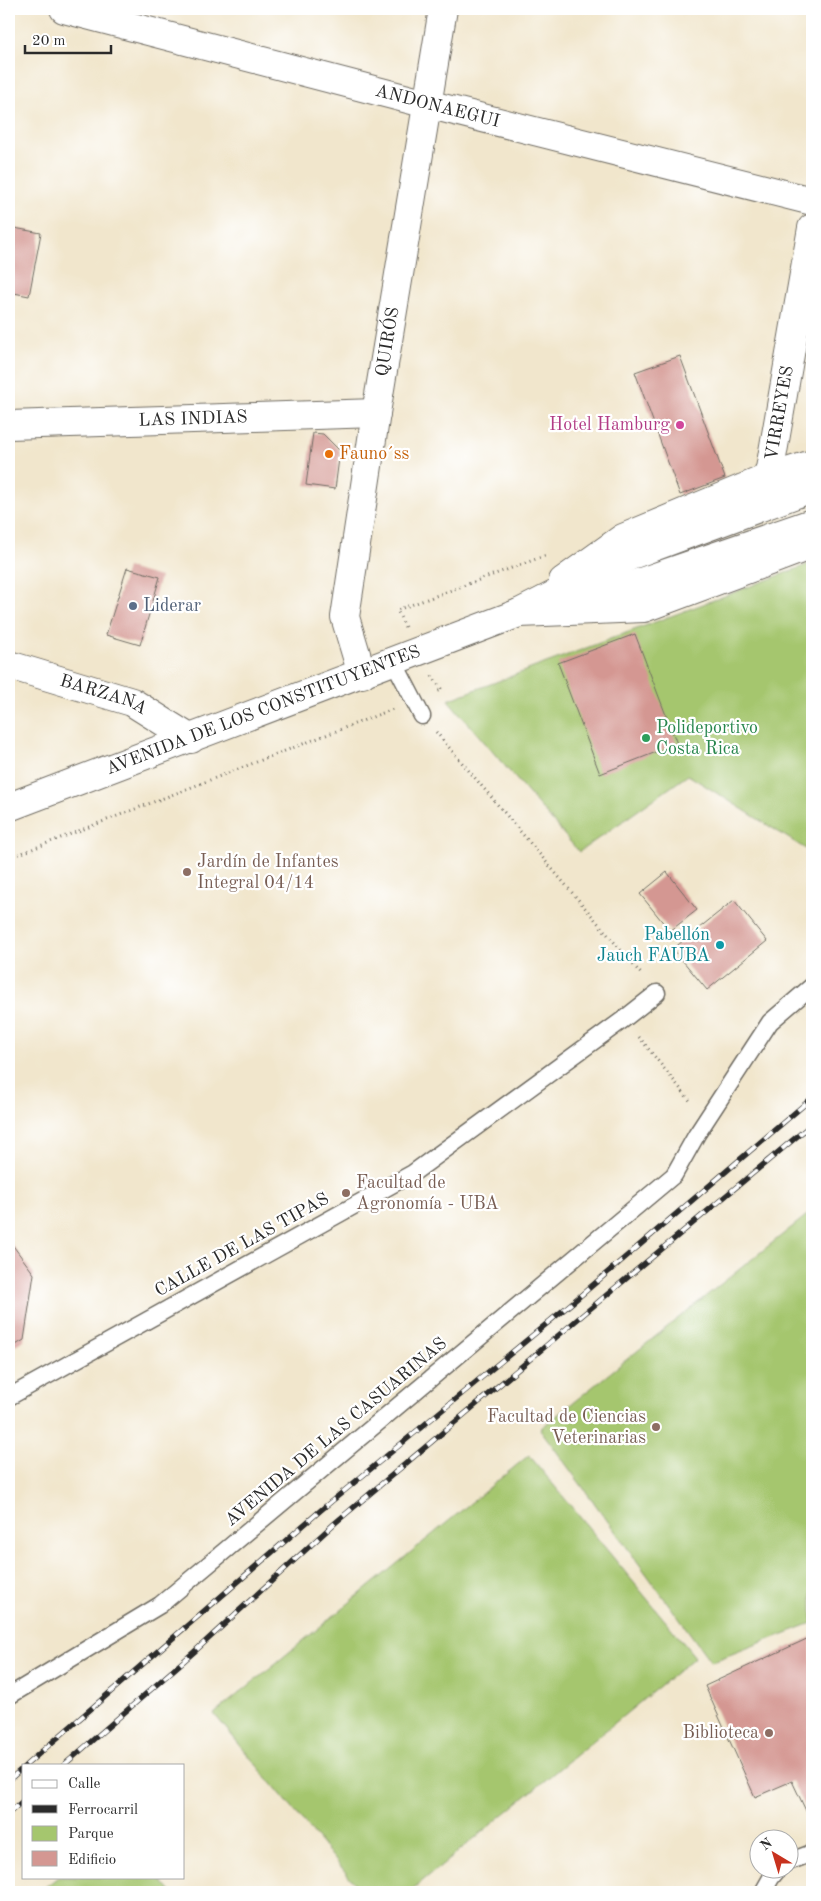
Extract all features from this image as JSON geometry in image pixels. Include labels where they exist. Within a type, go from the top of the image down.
[{"type":"street","name":"ANDONAEGUI","points":[[64,9],[428,104],[812,201]]},
{"type":"street","name":"QUIRÓS","points":[[362,674],[345,617],[376,413],[443,9]]},
{"type":"street","name":"VIRREYES","points":[[765,479],[770,469],[812,228]]},
{"type":"street","name":"LAS INDIAS","points":[[9,425],[376,413]]},
{"type":"street","name":"AVENIDA DE LOS CONSTITUYENTES","points":[[519,613],[623,538],[765,479],[812,464]]},
{"type":"street","name":"AVENIDA DE LOS CONSTITUYENTES","points":[[9,807],[405,658],[519,613],[632,555],[812,488]]},
{"type":"street","name":"AVENIDA DE LOS CONSTITUYENTES","points":[[519,613],[635,584],[812,523]]},
{"type":"street","name":"AVENIDA DE LOS CONSTITUYENTES","points":[[519,613],[644,608],[812,545]]},
{"type":"street","name":"BARZANA","points":[[9,665],[132,702],[191,738]]},
{"type":"lane","points":[[405,658],[414,702],[422,716]]},
{"type":"lane","points":[[697,1134],[770,1022],[812,986]]},
{"type":"lane","name":"CALLE DE LAS TIPAS","points":[[9,1397],[413,1172],[657,993]]},
{"type":"lane","name":"AVENIDA DE LAS CASUARINAS","points":[[9,1696],[160,1606],[674,1175],[697,1134]]},
{"type":"lane","points":[[798,1858],[812,1853]]},
{"type":"lane","points":[[763,1892],[771,1878]]},
{"type":"path","points":[[9,858],[442,690],[405,658]]},
{"type":"path","points":[[422,716],[657,993]]},
{"type":"path","points":[[624,1019],[691,1101],[697,1115],[697,1134]]},
{"type":"green space","name":"Polideportivo Costa Rica","points":[[812,563],[812,853],[688,775],[579,852],[448,700]]},
{"type":"green space","points":[[812,1211],[812,1623],[711,1662],[540,1429]]},
{"type":"green space","points":[[529,1455],[695,1657],[409,1892],[362,1892],[214,1714]]},
{"type":"green space","points":[[57,1878],[159,1878],[171,1892],[39,1892]]},
{"type":"building","points":[[9,227],[41,233],[29,296],[9,292]]},
{"type":"building","name":"Hotel Hamburg","points":[[680,356],[725,478],[680,495],[635,372]]},
{"type":"building","points":[[313,433],[323,434],[340,451],[335,489],[306,485]]},
{"type":"building","name":"Liderar","points":[[127,568],[160,577],[140,645],[106,635]]},
{"type":"building","points":[[635,634],[677,744],[600,774],[558,663]]},
{"type":"building","points":[[667,872],[697,910],[670,931],[640,894]]},
{"type":"building","name":"Pabellón Jauch FAUBA","points":[[734,900],[767,941],[707,990],[673,949]]},
{"type":"building","points":[[11,1243],[34,1274],[24,1340],[9,1349],[9,1244]]},
{"type":"building","name":"Biblioteca","points":[[811,1637],[812,1811],[807,1813],[792,1781],[755,1797],[705,1686]]},
{"type":"railway","points":[[27,1764],[321,1510],[573,1302],[812,1098]]},
{"type":"railway","points":[[65,1764],[194,1652],[335,1523],[812,1124]]},
{"type":"railway","points":[[9,1780],[22,1769]]},
{"type":"railway","points":[[9,1813],[22,1802]]},
{"type":"place","name":"Hotel Hamburg","points":[[680,425]]},
{"type":"place","name":"Fauno´ss","points":[[329,454]]},
{"type":"place","name":"Liderar","points":[[133,606]]},
{"type":"place","name":"Polideportivo Costa Rica","points":[[646,738]]},
{"type":"place","name":"Jardín de Infantes Integral 04/14","points":[[187,872]]},
{"type":"place","name":"Pabellón Jauch FAUBA","points":[[720,945]]},
{"type":"place","name":"Facultad de Agronomía - UBA","points":[[346,1193]]},
{"type":"place","name":"Facultad de Ciencias Veterinarias","points":[[656,1427]]},
{"type":"place","name":"Biblioteca","points":[[769,1733]]}]
